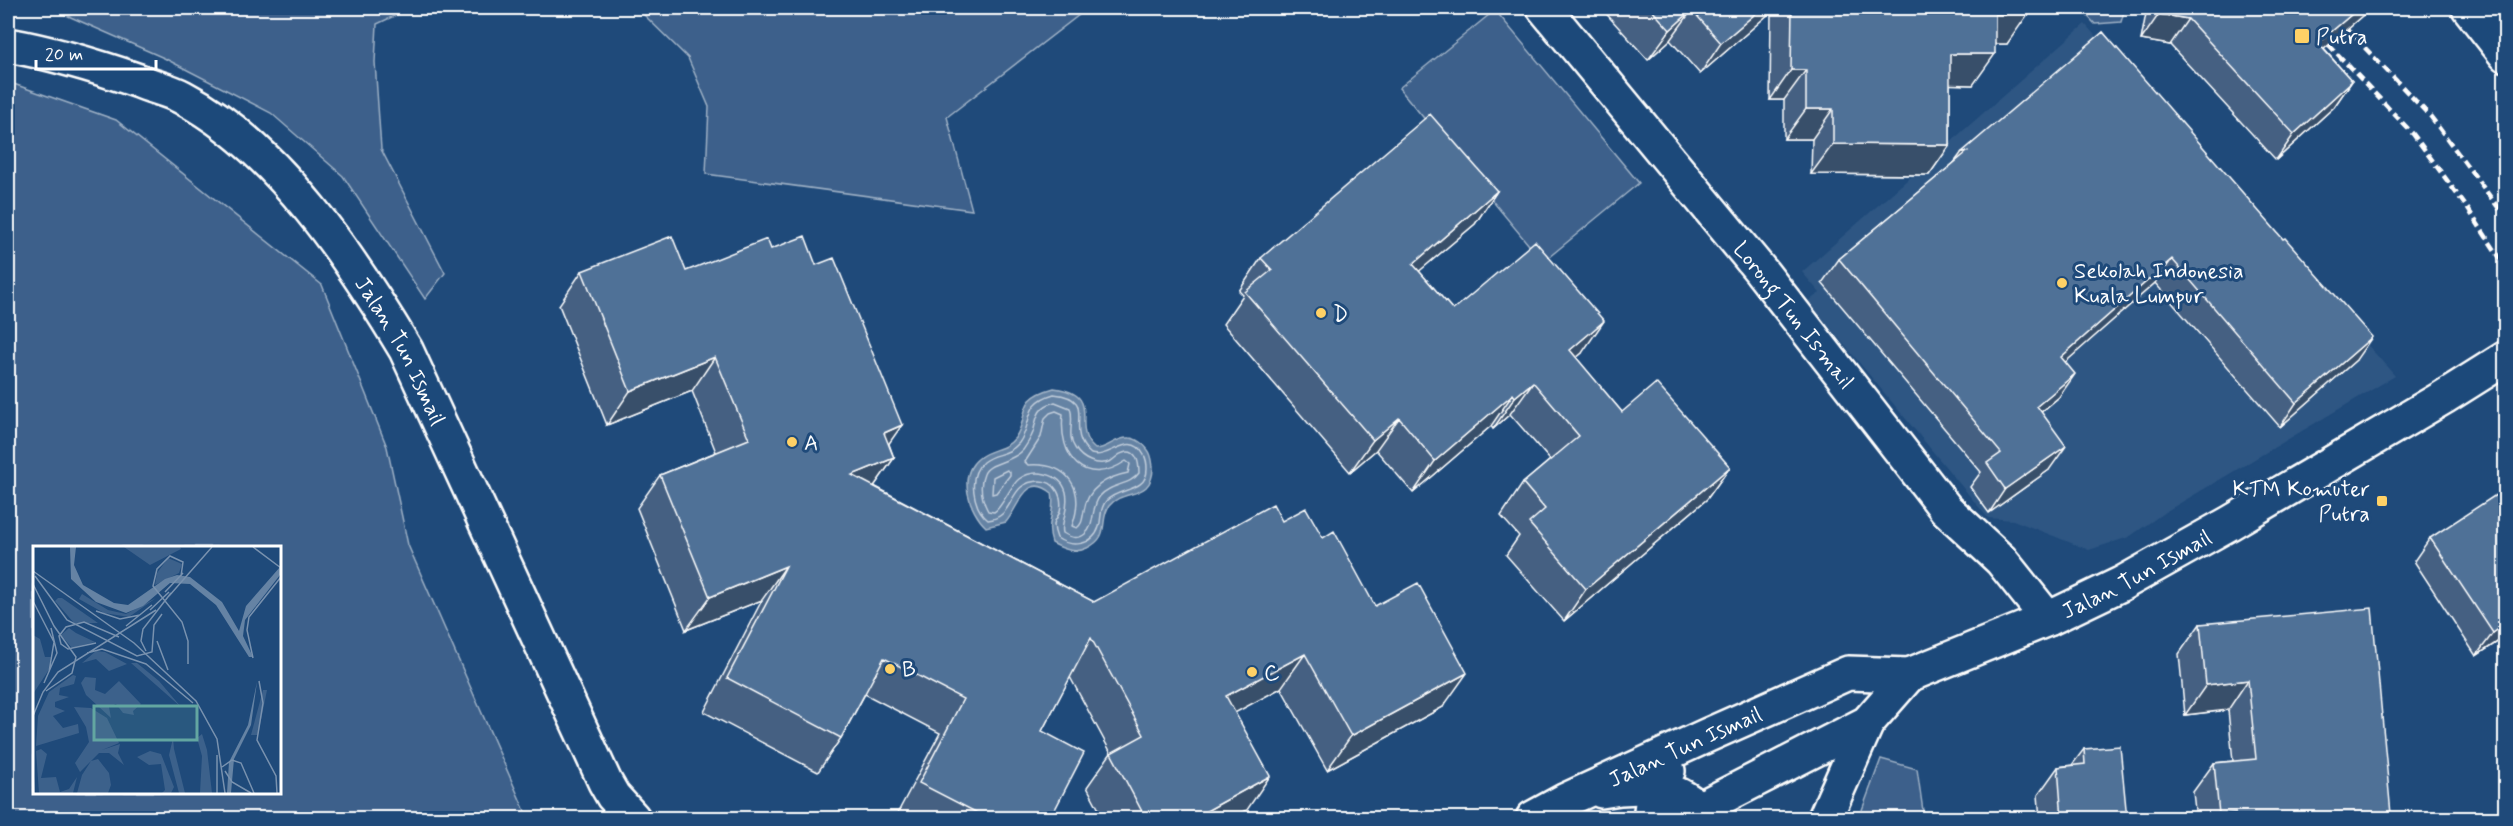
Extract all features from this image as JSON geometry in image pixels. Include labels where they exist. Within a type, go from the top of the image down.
[{"type":"main road","name":"Lorong Tun Ismail","points":[[1544,8],[1768,279],[1946,509],[2001,560],[2048,619]]},
{"type":"main road","points":[[2469,8],[2505,55]]},
{"type":"main road","name":"Jalan Tun Ismail","points":[[8,45],[94,65],[181,97],[237,134],[288,183],[374,297],[406,350],[602,777],[613,796],[633,819]]},
{"type":"main road","name":"Jalan Tun Ismail","points":[[1533,819],[1566,800],[1848,673],[1909,675],[2048,619],[2121,584],[2230,523],[2444,398],[2505,358]]},
{"type":"main road","name":"Jalan Tun Ismail","points":[[1695,815],[1867,723],[1909,675]]},
{"type":"main road","points":[[1825,819],[1867,723]]},
{"type":"main road","points":[[1653,804],[1668,771],[1708,735]]},
{"type":"main road","points":[[1566,800],[1628,786],[1653,804]]},
{"type":"main road","points":[[1653,804],[1677,794],[1695,815]]},
{"type":"shaded area","points":[[50,8],[411,8],[377,24],[375,62],[381,149],[445,273],[425,299],[343,176],[271,113],[164,58]]},
{"type":"shaded area","points":[[637,8],[1088,8],[947,117],[972,210],[706,174],[709,107],[688,58]]},
{"type":"shaded area","points":[[2080,8],[2125,8],[2121,22],[2095,24]]},
{"type":"shaded area","points":[[1495,10],[1639,183],[1543,262],[1399,88]]},
{"type":"shaded area","name":"Sekolah Indonesia Kuala Lumpur","points":[[2085,24],[2395,376],[2165,512],[2129,537],[2089,550],[2013,520],[1988,518],[1808,301],[1820,293],[1802,272]]},
{"type":"shaded area","points":[[8,82],[116,120],[322,285],[387,447],[408,545],[528,818],[8,818]]},
{"type":"shaded area","points":[[1881,759],[1917,769],[1924,818],[1859,818]]},
{"type":"water","points":[[1054,388],[1079,397],[1083,405],[1085,431],[1095,449],[1120,439],[1132,438],[1144,446],[1152,460],[1152,478],[1148,485],[1143,490],[1122,497],[1109,506],[1099,539],[1087,548],[1078,551],[1065,549],[1052,543],[1050,529],[1052,493],[1043,487],[1036,486],[1029,489],[1006,522],[986,527],[975,512],[968,493],[968,474],[972,465],[984,455],[1011,442],[1020,430],[1028,403],[1041,392]]},
{"type":"building","points":[[1650,8],[1762,8],[1721,43],[1692,10],[1670,30]]},
{"type":"building","points":[[1792,8],[2028,8],[2028,14],[1995,14],[1995,54],[1950,54],[1950,145],[1833,144],[1833,109],[1806,109],[1806,70],[1791,70]]},
{"type":"building","points":[[2161,8],[2359,8],[2318,43],[2352,81],[2294,134],[2188,19],[2159,14]]},
{"type":"building","points":[[2103,32],[2283,239],[2285,238],[2372,337],[2296,403],[2172,259],[2061,357],[2075,374],[2037,406],[2066,446],[2005,489],[1987,463],[2001,453],[1839,259],[1967,152],[1962,152]]},
{"type":"building","points":[[1430,114],[1497,191],[1413,264],[1453,310],[1535,241],[1604,321],[1570,350],[1622,412],[1656,383],[1730,467],[1586,589],[1529,523],[1545,509],[1523,483],[1579,436],[1533,382],[1515,397],[1513,394],[1435,461],[1399,418],[1373,440],[1245,292],[1272,270],[1261,258]]},
{"type":"building","points":[[672,236],[686,271],[767,239],[771,249],[805,236],[816,265],[834,258],[902,425],[884,433],[894,458],[852,475],[1094,602],[1273,504],[1282,521],[1306,508],[1323,538],[1334,531],[1375,606],[1418,583],[1467,673],[1351,736],[1305,654],[1226,696],[1270,776],[1192,819],[1146,819],[1111,753],[1144,735],[1091,638],[1042,731],[1084,753],[1050,819],[989,819],[919,783],[963,699],[884,658],[841,738],[727,678],[786,566],[710,597],[660,475],[749,439],[715,357],[630,391],[582,271]]},
{"type":"building","points":[[2505,489],[2505,624],[2493,633],[2430,538]]},
{"type":"building","points":[[2372,608],[2391,814],[2397,813],[2398,819],[2235,819],[2235,813],[2219,814],[2214,763],[2256,759],[2248,680],[2206,685],[2200,624]]},
{"type":"building","points":[[2120,746],[2127,819],[2062,819],[2058,767],[2085,764],[2084,749]]},
{"type":"railway","points":[[2346,28],[2431,117],[2506,218]]},
{"type":"railway","points":[[2328,44],[2413,134],[2468,209],[2506,267]]},
{"type":"place","name":"Putra","points":[[2302,36]]},
{"type":"place","name":"Sekolah Indonesia Kuala Lumpur","points":[[2062,283]]},
{"type":"place","name":"D","points":[[1321,313]]},
{"type":"place","name":"A","points":[[792,442]]},
{"type":"place","name":"KTM Komuter Putra","points":[[2382,501]]},
{"type":"place","name":"B","points":[[890,669]]},
{"type":"place","name":"C","points":[[1252,672]]}]
